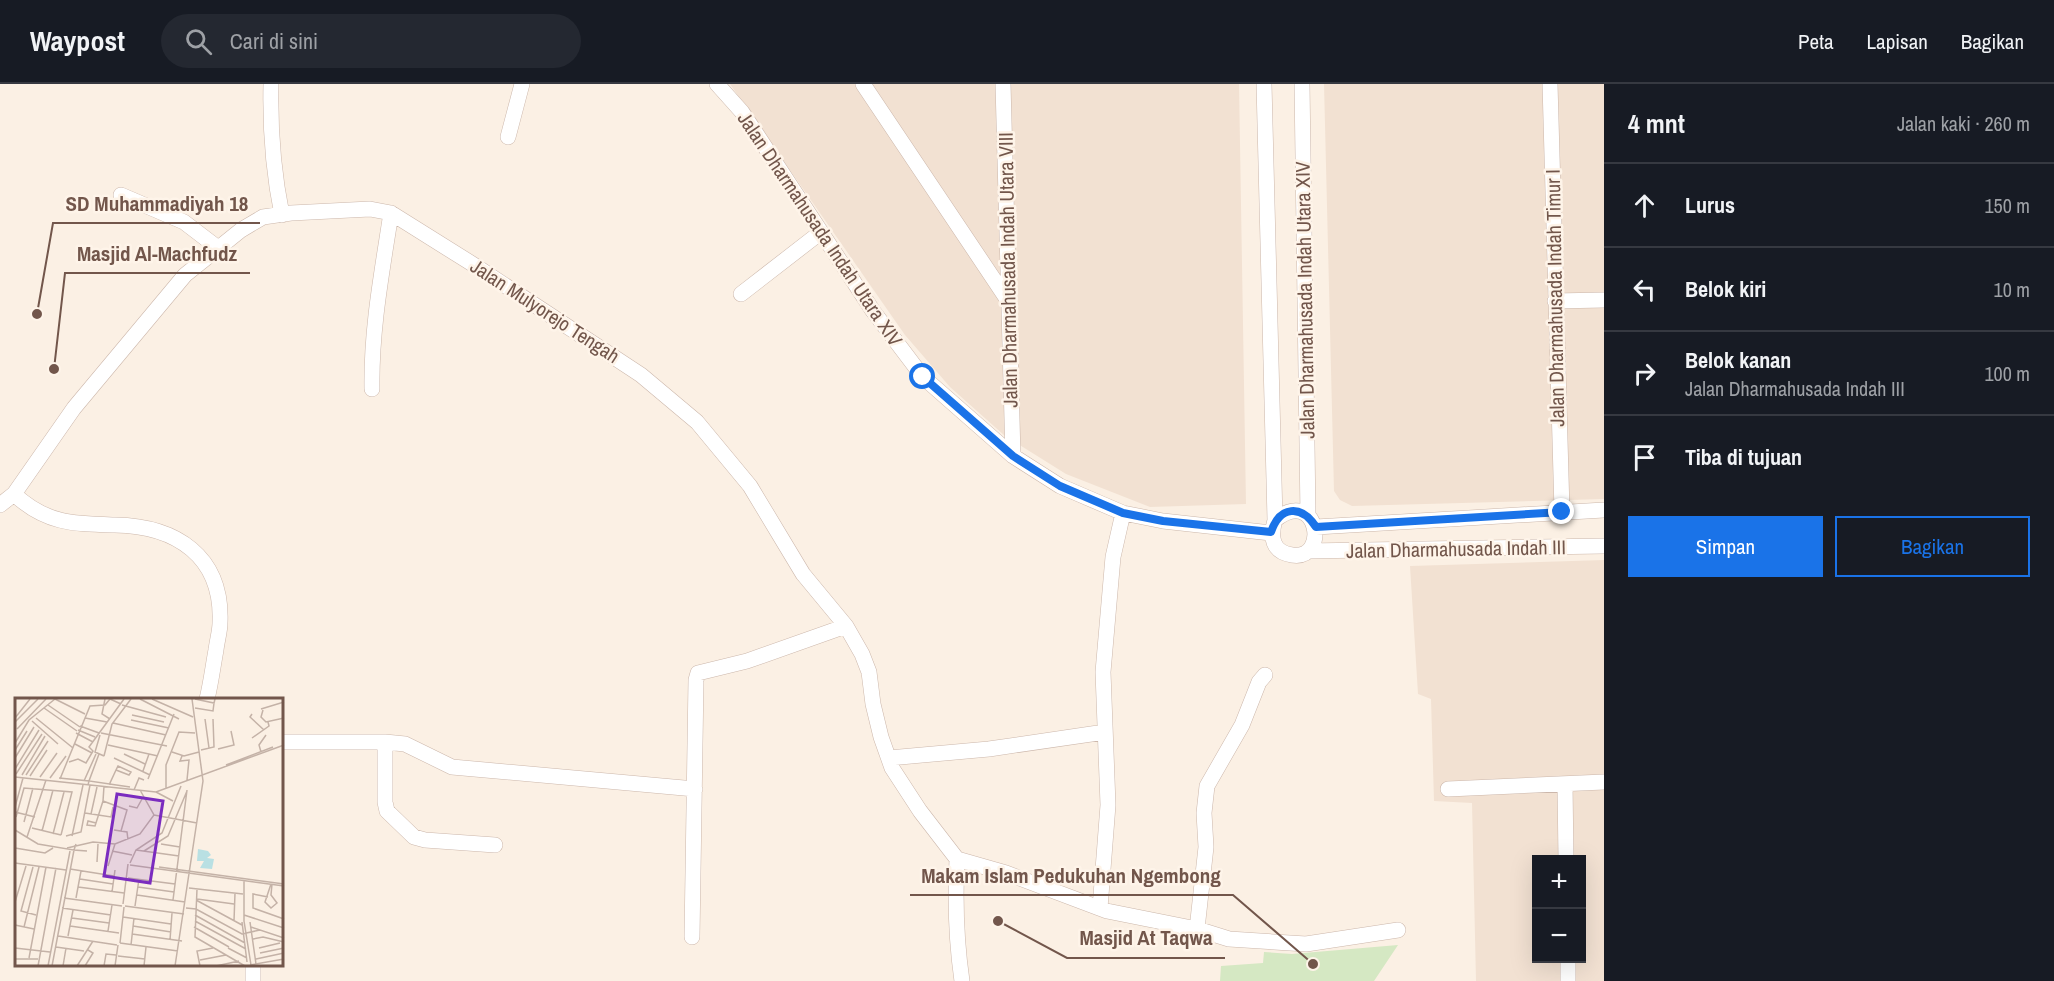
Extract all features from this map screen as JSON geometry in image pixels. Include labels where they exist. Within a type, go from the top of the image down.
[{"type":"street","points":[[271,84],[273,152],[282,215]]},
{"type":"street","points":[[508,137],[522,84]]},
{"type":"street","name":"Jalan Dharmahusada Indah Utara XIV","points":[[717,84],[742,112],[873,311],[923,377],[1013,456],[1060,486],[1123,513],[1163,521],[1273,526],[1264,84]]},
{"type":"street","points":[[863,84],[1007,299]]},
{"type":"street","name":"Jalan Dharmahusada Indah Utara VIII","points":[[1003,84],[1013,456]]},
{"type":"street","name":"Jalan Dharmahusada Indah Utara XIV","points":[[1302,84],[1312,521]]},
{"type":"street","name":"Jalan Dharmahusada Indah Timur I","points":[[1550,84],[1562,512]]},
{"type":"street","points":[[121,195],[184,222],[218,248]]},
{"type":"street","name":"Jalan Mulyorejo Tengah","points":[[0,505],[14,494],[74,408],[185,275],[241,230],[264,217],[370,209],[392,213],[641,375],[697,422],[750,486],[803,574],[846,626],[869,672],[880,737],[892,768],[920,811],[957,859]]},
{"type":"street","points":[[372,389],[375,318],[392,213]]},
{"type":"street","points":[[741,294],[820,232]]},
{"type":"street","points":[[1555,301],[1604,300]]},
{"type":"street","points":[[14,494],[32,510],[60,522],[155,530],[179,539],[203,559],[218,589],[220,623],[207,698]]},
{"type":"street","name":"Jalan Dharmahusada Indah III","points":[[1312,521],[1604,510]]},
{"type":"street","points":[[1297,511],[1312,521],[1316,540],[1308,551],[1297,556],[1284,554],[1275,545],[1273,526],[1285,512],[1297,511]]},
{"type":"street","points":[[1100,908],[1108,805],[1104,661],[1113,557],[1123,513]]},
{"type":"street","name":"Jalan Dharmahusada Indah III","points":[[1308,551],[1604,546]]},
{"type":"street","points":[[692,937],[696,680],[698,673],[747,661],[846,626]]},
{"type":"street","points":[[1197,930],[1206,847],[1204,813],[1207,786],[1242,725],[1259,682],[1265,675]]},
{"type":"street","points":[[889,758],[989,749],[1105,732]]},
{"type":"street","points":[[284,742],[405,744],[452,767],[695,789]]},
{"type":"street","points":[[385,742],[387,811],[414,837],[425,840],[495,845]]},
{"type":"street","points":[[1448,789],[1604,782]]},
{"type":"street","points":[[1565,784],[1566,855]]},
{"type":"street","points":[[962,981],[955,915],[957,859],[1006,873],[1100,908],[1229,939],[1306,944],[1398,930]]},
{"type":"street","points":[[1568,963],[1568,981]]},
{"type":"shaded area","points":[[730,84],[1239,84],[1246,504],[1150,507],[1066,474],[1005,436],[950,387],[905,335]]},
{"type":"shaded area","points":[[1324,84],[1604,84],[1604,499],[1352,506],[1340,500],[1334,491]]},
{"type":"shaded area","points":[[1604,560],[1604,981],[1476,981],[1472,803],[1434,801],[1431,699],[1418,694],[1410,566]]},
{"type":"green space","points":[[1398,945],[1374,981],[1220,981],[1221,966],[1263,963],[1264,952],[1292,954]]},
{"type":"place","name":"SD Muhammadiyah 18","points":[[37,314]]},
{"type":"place","name":"Masjid Al-Machfudz","points":[[54,369]]},
{"type":"place","name":"Masjid At Taqwa","points":[[998,921]]},
{"type":"place","name":"Makam Islam Pedukuhan Ngembong","points":[[1313,964]]},
{"type":"route","points":[[923,377],[1013,456],[1060,486],[1123,513],[1163,521],[1271,532],[1275,520],[1285,512],[1297,511],[1308,516],[1316,527],[1562,512]]}]
